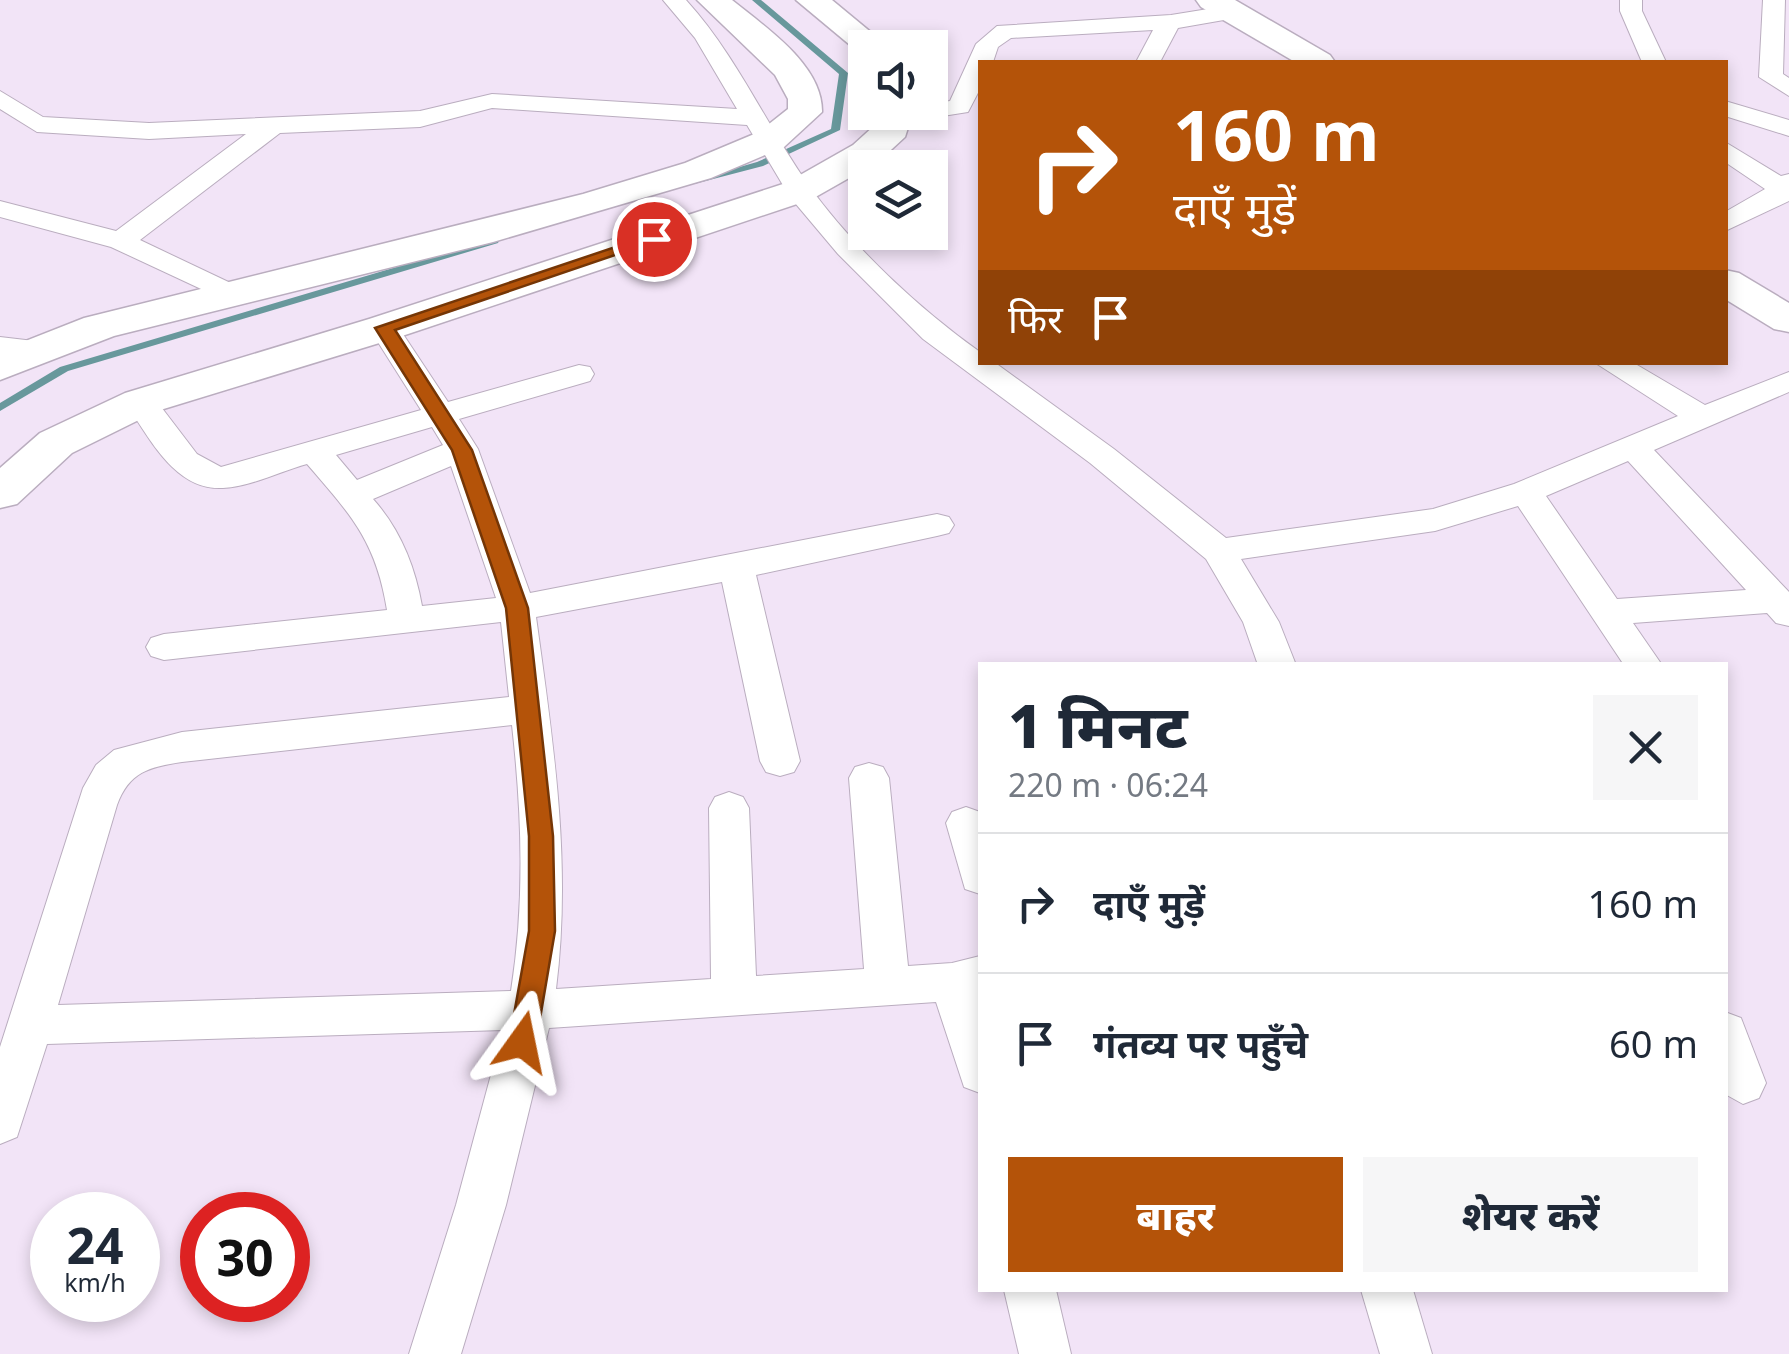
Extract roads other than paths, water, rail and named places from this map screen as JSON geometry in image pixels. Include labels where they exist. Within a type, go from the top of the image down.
[{"type":"street","points":[[674,0],[705,35],[796,187],[848,248],[934,334],[1102,456],[1219,551],[1261,622],[1275,662]]},
{"type":"street","points":[[0,366],[98,327],[541,218],[686,175],[766,136],[792,130],[805,114],[807,96],[796,76],[713,0]]},
{"type":"street","points":[[812,0],[851,30]]},
{"type":"street","points":[[1631,0],[1631,12],[1653,60]]},
{"type":"street","points":[[1774,0],[1771,76],[1789,89]]},
{"type":"street","points":[[982,60],[988,44],[1006,31],[1171,22],[1220,4],[1315,60]]},
{"type":"street","points":[[1149,60],[1156,40],[1171,22]]},
{"type":"street","points":[[948,108],[958,107],[978,68]]},
{"type":"street","points":[[0,98],[22,117],[65,127],[150,131],[272,127],[336,120],[420,120],[492,101],[766,136]]},
{"type":"street","points":[[1728,109],[1789,128]]},
{"type":"street","points":[[121,241],[272,127]]},
{"type":"street","points":[[0,493],[56,444],[141,402],[384,328],[796,187],[866,154],[891,130]]},
{"type":"street","points":[[1728,152],[1787,188],[1728,221]]},
{"type":"street","points":[[0,209],[121,241],[228,294]]},
{"type":"street","points":[[1728,284],[1789,320]]},
{"type":"street","points":[[384,328],[462,450],[517,608],[540,804],[542,913],[531,1010],[481,1206],[435,1354]]},
{"type":"street","points":[[0,346],[40,349]]},
{"type":"street","points":[[1614,365],[1703,418]]},
{"type":"street","points":[[141,402],[192,470],[205,478],[222,478],[579,374]]},
{"type":"street","points":[[1219,551],[1402,526],[1526,492],[1789,380]]},
{"type":"street","points":[[1633,447],[1782,607]]},
{"type":"street","points":[[352,495],[462,450]]},
{"type":"street","points":[[314,452],[376,523],[399,575],[407,620]]},
{"type":"street","points":[[1526,492],[1641,662]]},
{"type":"street","points":[[164,648],[517,608],[737,568],[937,525]]},
{"type":"street","points":[[737,568],[780,761]]},
{"type":"street","points":[[1607,612],[1782,607]]},
{"type":"street","points":[[0,1122],[105,782],[118,764],[138,754],[182,747],[530,710]]},
{"type":"street","points":[[869,778],[888,986]]},
{"type":"street","points":[[728,808],[734,997]]},
{"type":"street","points":[[966,823],[978,868]]},
{"type":"street","points":[[30,1026],[531,1010],[966,979],[978,1059]]},
{"type":"street","points":[[1728,1040],[1743,1082]]},
{"type":"street","points":[[1030,1292],[1045,1354]]},
{"type":"street","points":[[1388,1292],[1406,1354]]},
{"type":"waterway","points":[[697,182],[760,164],[835,130],[844,73],[756,0]]},
{"type":"waterway","points":[[0,408],[64,369],[494,241]]}]
